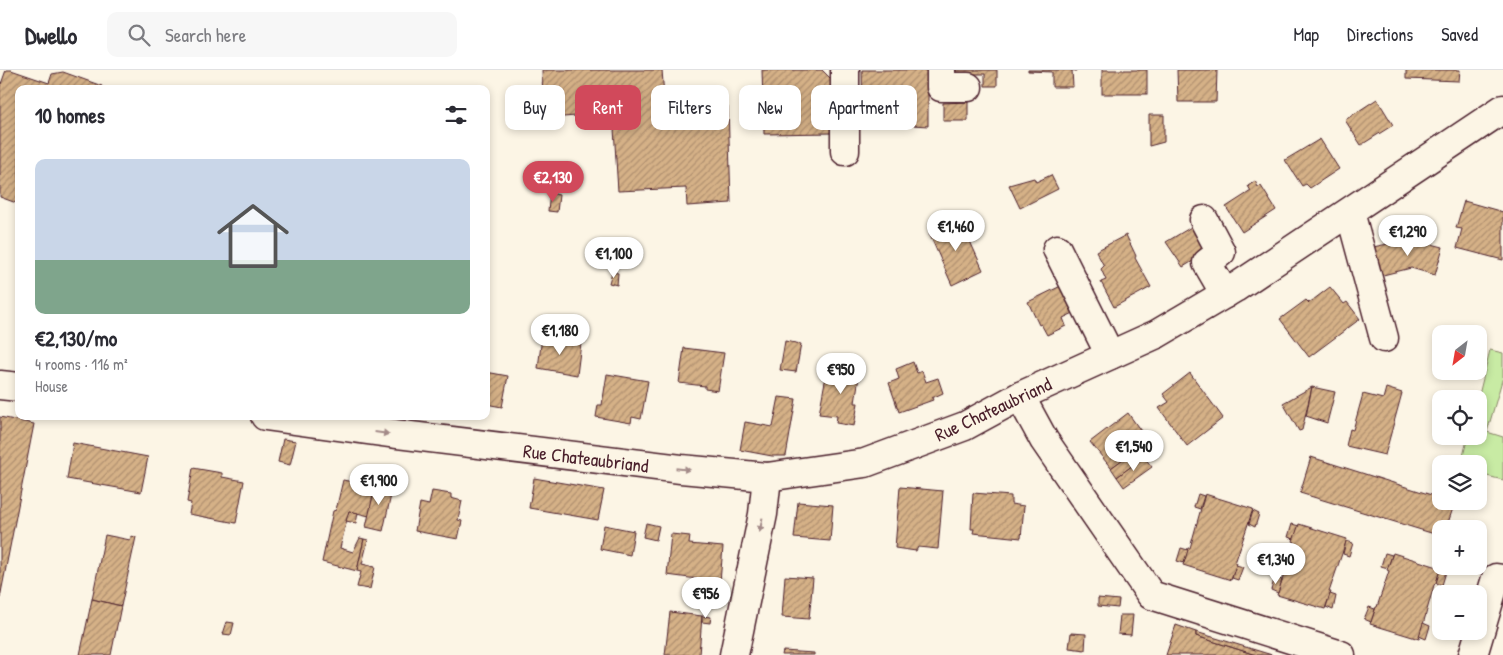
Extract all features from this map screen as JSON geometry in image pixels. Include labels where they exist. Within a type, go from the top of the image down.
[{"type":"street","points":[[845,70],[845,151]]},
{"type":"street","points":[[941,70],[941,87],[968,87]]},
{"type":"street","name":"Rue Chateaubriand","points":[[294,420],[671,468],[767,477],[865,463],[966,426],[1020,396],[1157,334],[1225,294],[1503,109]]},
{"type":"street","points":[[1350,212],[1384,338]]},
{"type":"street","points":[[1204,220],[1221,252],[1207,263],[1225,294]]},
{"type":"street","points":[[1057,249],[1110,355]]},
{"type":"street","points":[[0,385],[15,387]]},
{"type":"street","points":[[1020,396],[1044,440],[1151,595],[1341,655]]},
{"type":"street","points":[[734,655],[763,514],[767,477]]},
{"type":"street","points":[[1473,655],[1496,601],[1496,578],[1503,579]]},
{"type":"green space","points":[[1490,350],[1503,353],[1503,377],[1487,432],[1487,390],[1480,390],[1483,380],[1488,380]]},
{"type":"green space","points":[[1487,432],[1503,437],[1503,480],[1487,476],[1487,455],[1463,455],[1466,445],[1487,445]]},
{"type":"building","points":[[6,70],[49,83],[52,74],[63,72],[99,85],[15,85],[15,203],[0,197],[0,87]]},
{"type":"building","points":[[542,70],[662,70],[663,85],[651,85],[651,130],[729,130],[731,203],[687,206],[686,188],[618,191],[614,130],[641,130],[641,85],[575,85],[575,116],[565,117],[565,85],[542,85]]},
{"type":"building","points":[[762,70],[822,70],[833,81],[833,85],[811,85],[811,130],[833,130],[833,133],[764,134],[764,130],[801,130],[801,85],[762,85]]},
{"type":"building","points":[[862,70],[928,70],[928,126],[917,125],[917,85],[862,85]]},
{"type":"building","points":[[953,70],[997,70],[997,86],[985,86],[985,74],[953,74]]},
{"type":"building","points":[[1028,70],[1072,70],[1073,87],[1052,87],[1052,72]]},
{"type":"building","points":[[1102,70],[1147,70],[1147,94],[1102,94]]},
{"type":"building","points":[[1177,70],[1217,70],[1216,102],[1178,102]]},
{"type":"building","points":[[1406,70],[1460,70],[1459,81],[1406,79]]},
{"type":"building","points":[[1377,99],[1393,125],[1361,145],[1345,120]]},
{"type":"building","points":[[968,102],[968,121],[943,121],[943,103]]},
{"type":"building","points":[[1149,115],[1164,115],[1164,142],[1149,146]]},
{"type":"building","points":[[1320,139],[1339,169],[1310,188],[1306,184],[1302,186],[1285,160]]},
{"type":"building","points":[[1051,175],[1058,189],[1020,208],[1009,185],[1034,178],[1036,182]]},
{"type":"building","points":[[1255,181],[1258,187],[1261,186],[1276,210],[1242,232],[1226,207],[1251,191],[1248,186]]},
{"type":"building","points":[[550,193],[559,195],[557,212],[548,211]]},
{"type":"building","points":[[1464,201],[1503,212],[1503,260],[1457,248],[1462,229],[1456,228]]},
{"type":"building","points":[[960,219],[983,270],[952,285],[929,233]]},
{"type":"building","points":[[1198,223],[1213,249],[1183,267],[1166,242]]},
{"type":"building","points":[[1126,235],[1136,256],[1135,258],[1151,287],[1114,307],[1101,282],[1106,280],[1101,269],[1104,266],[1096,251]]},
{"type":"building","points":[[1412,239],[1443,247],[1435,275],[1411,268],[1379,276],[1373,247]]},
{"type":"building","points":[[612,272],[618,273],[617,285],[609,283]]},
{"type":"building","points":[[1069,282],[1082,309],[1063,318],[1066,326],[1047,335],[1041,324],[1039,325],[1028,302]]},
{"type":"building","points":[[1330,287],[1344,304],[1347,302],[1360,319],[1309,357],[1280,319],[1306,300],[1309,303]]},
{"type":"building","points":[[542,337],[581,343],[577,375],[538,368]]},
{"type":"building","points":[[785,341],[801,344],[796,372],[780,370]]},
{"type":"building","points":[[684,348],[724,353],[718,391],[705,389],[705,386],[679,383]]},
{"type":"building","points":[[913,362],[917,373],[922,371],[926,382],[938,378],[943,393],[932,398],[933,400],[899,412],[889,383],[899,379],[896,369]]},
{"type":"building","points":[[828,365],[860,370],[855,403],[858,403],[854,426],[836,423],[837,416],[819,414]]},
{"type":"building","points":[[490,373],[508,376],[502,407],[490,405]]},
{"type":"building","points":[[1190,373],[1223,418],[1187,446],[1159,408],[1169,402],[1163,394]]},
{"type":"building","points":[[607,374],[648,381],[641,419],[632,417],[631,423],[596,417],[598,405],[602,405]]},
{"type":"building","points":[[1312,387],[1302,430],[1299,431],[1283,403]]},
{"type":"building","points":[[1312,387],[1335,392],[1327,423],[1306,416]]},
{"type":"building","points":[[1386,388],[1402,393],[1385,455],[1346,446],[1350,429],[1353,430],[1363,394],[1383,399]]},
{"type":"building","points":[[779,397],[796,399],[786,456],[772,456],[740,450],[745,422],[773,427]]},
{"type":"building","points":[[1128,413],[1148,441],[1111,468],[1090,442]]},
{"type":"building","points":[[0,417],[34,424],[0,598]]},
{"type":"building","points":[[283,439],[296,441],[290,465],[278,462]]},
{"type":"building","points":[[73,443],[148,457],[141,492],[67,479]]},
{"type":"building","points":[[1138,448],[1144,457],[1117,477],[1111,468]]},
{"type":"building","points":[[1144,457],[1152,467],[1124,487],[1117,477]]},
{"type":"building","points":[[1311,457],[1432,495],[1432,510],[1452,510],[1449,520],[1432,520],[1432,533],[1300,493]]},
{"type":"building","points":[[193,468],[222,473],[222,477],[244,481],[236,523],[189,514],[191,503],[187,502]]},
{"type":"building","points":[[534,478],[604,490],[598,520],[529,508]]},
{"type":"building","points":[[343,480],[373,486],[374,482],[376,482],[369,516],[349,511],[340,548],[353,552],[360,538],[364,539],[357,571],[322,562],[333,511],[336,510]]},
{"type":"building","points":[[376,482],[393,486],[383,531],[366,527]]},
{"type":"building","points":[[900,487],[943,491],[938,549],[918,547],[916,551],[895,548]]},
{"type":"building","points":[[432,491],[451,494],[451,498],[462,501],[458,520],[462,521],[458,539],[415,531],[420,503],[429,505]]},
{"type":"building","points":[[973,493],[1011,496],[1011,504],[1024,506],[1021,538],[973,533],[974,529],[971,529]]},
{"type":"building","points":[[1198,494],[1204,496],[1200,509],[1194,507]]},
{"type":"building","points":[[1205,494],[1253,509],[1231,580],[1183,565],[1188,548],[1190,548]]},
{"type":"building","points":[[798,502],[833,505],[830,541],[794,538]]},
{"type":"building","points":[[349,511],[358,513],[356,523],[346,521]]},
{"type":"building","points":[[1253,511],[1259,514],[1255,527],[1249,524]]},
{"type":"building","points":[[646,523],[659,526],[656,540],[643,537]]},
{"type":"building","points":[[1292,524],[1299,526],[1294,539],[1288,537]]},
{"type":"building","points":[[1299,524],[1347,539],[1325,609],[1277,595],[1295,542],[1293,541]]},
{"type":"building","points":[[604,525],[634,531],[630,555],[600,549]]},
{"type":"building","points":[[671,534],[690,536],[689,544],[723,547],[720,582],[667,575]]},
{"type":"building","points":[[105,535],[130,540],[131,536],[136,537],[121,606],[92,599]]},
{"type":"building","points":[[364,539],[368,540],[362,564],[375,567],[370,589],[357,587],[361,572],[357,571]]},
{"type":"building","points":[[1346,541],[1353,543],[1349,556],[1343,554]]},
{"type":"building","points":[[1181,548],[1188,550],[1184,563],[1177,561]]},
{"type":"building","points":[[1385,553],[1392,555],[1388,568],[1381,566]]},
{"type":"building","points":[[1393,553],[1432,565],[1432,575],[1439,575],[1436,583],[1432,585],[1432,592],[1419,639],[1370,624],[1389,571],[1387,570]]},
{"type":"building","points":[[1236,565],[1243,567],[1238,580],[1232,578]]},
{"type":"building","points":[[1438,575],[1445,575],[1442,585],[1436,583]]},
{"type":"building","points":[[785,576],[813,578],[809,619],[782,617]]},
{"type":"building","points":[[1275,577],[1282,580],[1278,593],[1271,590]]},
{"type":"building","points":[[1330,594],[1336,596],[1333,610],[1326,607]]},
{"type":"building","points":[[1098,598],[1119,600],[1118,608],[1098,606]]},
{"type":"building","points":[[92,599],[121,606],[111,655],[80,655]]},
{"type":"building","points":[[1369,607],[1375,609],[1371,622],[1364,619]]},
{"type":"building","points":[[670,612],[702,616],[699,655],[665,655]]},
{"type":"building","points":[[1120,615],[1133,615],[1131,635],[1118,634]]},
{"type":"building","points":[[702,616],[711,617],[710,623],[702,622]]},
{"type":"building","points":[[227,622],[234,623],[231,635],[223,634]]},
{"type":"building","points":[[1423,623],[1430,626],[1426,639],[1419,636]]},
{"type":"building","points":[[1176,625],[1196,632],[1196,636],[1256,655],[1166,655]]},
{"type":"building","points":[[1196,632],[1272,655],[1256,655],[1196,636]]},
{"type":"building","points":[[1071,633],[1086,634],[1085,650],[1069,648]]},
{"type":"building","points":[[783,651],[814,653],[814,655],[782,655]]}]
